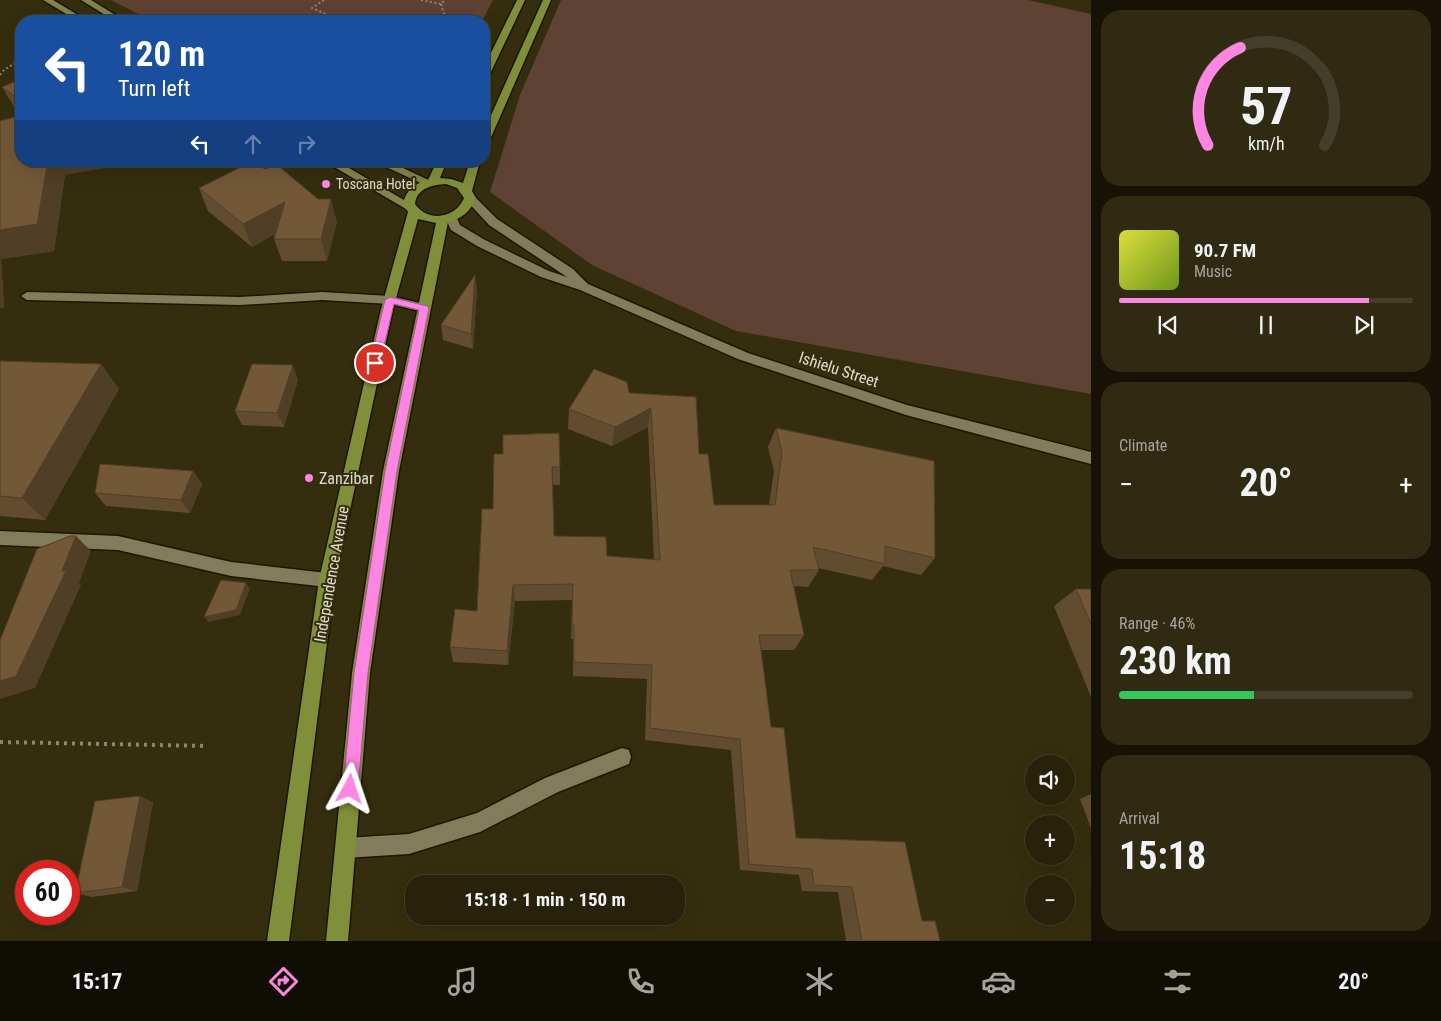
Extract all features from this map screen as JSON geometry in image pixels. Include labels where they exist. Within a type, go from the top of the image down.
[{"type":"main road","points":[[47,0],[73,15]]},
{"type":"main road","points":[[85,0],[111,15]]},
{"type":"main road","points":[[490,64],[521,0]]},
{"type":"main road","points":[[490,128],[547,0]]},
{"type":"main road","points":[[339,167],[427,218],[447,218],[465,209],[474,167]]},
{"type":"main road","points":[[393,167],[431,182],[452,182],[468,194]]},
{"type":"main road","points":[[431,182],[439,167]]},
{"type":"main road","name":"Independence Avenue","points":[[278,941],[327,580],[350,472],[412,210],[408,200],[419,187],[431,182]]},
{"type":"main road","points":[[337,941],[361,673],[391,471],[424,308],[447,218]]},
{"type":"street","points":[[468,194],[493,222],[569,272],[584,287]]},
{"type":"street","points":[[447,218],[455,227],[481,243],[545,274],[584,287]]},
{"type":"street","name":"Ishielu Street","points":[[584,287],[743,356],[906,410],[1091,458]]},
{"type":"street","points":[[27,296],[240,301],[322,296],[390,300],[424,308]]},
{"type":"street","points":[[0,538],[118,543],[231,569],[327,580]]},
{"type":"street","points":[[345,848],[409,844],[471,825],[552,786],[622,757]]},
{"type":"path","points":[[324,0],[312,8],[328,15]]},
{"type":"path","points":[[421,0],[441,4]]},
{"type":"path","points":[[441,4],[445,0]]},
{"type":"path","points":[[441,4],[444,15]]},
{"type":"path","points":[[0,75],[15,63]]},
{"type":"path","points":[[0,742],[208,746]]},
{"type":"shaded area","points":[[111,0],[493,0],[485,15],[140,15]]},
{"type":"shaded area","points":[[561,0],[1028,0],[1091,14],[1091,394],[736,331],[592,265],[490,192],[520,95]]},
{"type":"building","points":[[15,82],[15,97],[2,87]]},
{"type":"building","points":[[15,117],[15,167],[47,167],[37,224],[0,230],[0,121]]},
{"type":"building","points":[[241,167],[260,167],[266,169],[280,167],[318,199],[331,199],[321,239],[274,239],[285,202],[243,224],[199,188]]},
{"type":"building","points":[[475,275],[471,334],[441,325]]},
{"type":"building","points":[[0,361],[101,364],[22,498],[0,496]]},
{"type":"building","points":[[252,364],[293,365],[277,413],[235,411]]},
{"type":"building","points":[[594,369],[627,382],[629,393],[696,397],[699,454],[708,454],[714,505],[775,505],[782,452],[776,428],[934,461],[935,558],[885,546],[885,564],[813,547],[819,570],[790,570],[804,635],[759,635],[771,727],[784,728],[796,838],[905,842],[922,921],[935,921],[940,941],[862,941],[852,887],[814,885],[812,869],[749,864],[740,739],[650,728],[652,665],[574,662],[574,624],[572,624],[573,584],[513,585],[507,651],[450,647],[455,609],[477,611],[482,509],[493,509],[494,454],[503,454],[503,435],[559,433],[560,467],[552,467],[554,536],[606,537],[607,556],[660,560],[651,408],[615,427],[569,409]]},
{"type":"building","points":[[100,464],[193,471],[181,500],[95,493]]},
{"type":"building","points":[[70,536],[76,536],[62,571],[66,571],[16,676],[0,681],[0,640],[37,549]]},
{"type":"building","points":[[221,580],[246,583],[236,610],[204,617]]},
{"type":"building","points":[[1076,589],[1091,589],[1091,624]]},
{"type":"building","points":[[140,796],[122,887],[80,892],[80,870],[95,801]]},
{"type":"place","name":"Toscana Hotel","points":[[326,184]]},
{"type":"place","name":"Zanzibar","points":[[309,478]]},
{"type":"route","points":[[350,789],[361,673],[391,471],[424,308],[390,300],[375,363]]}]
